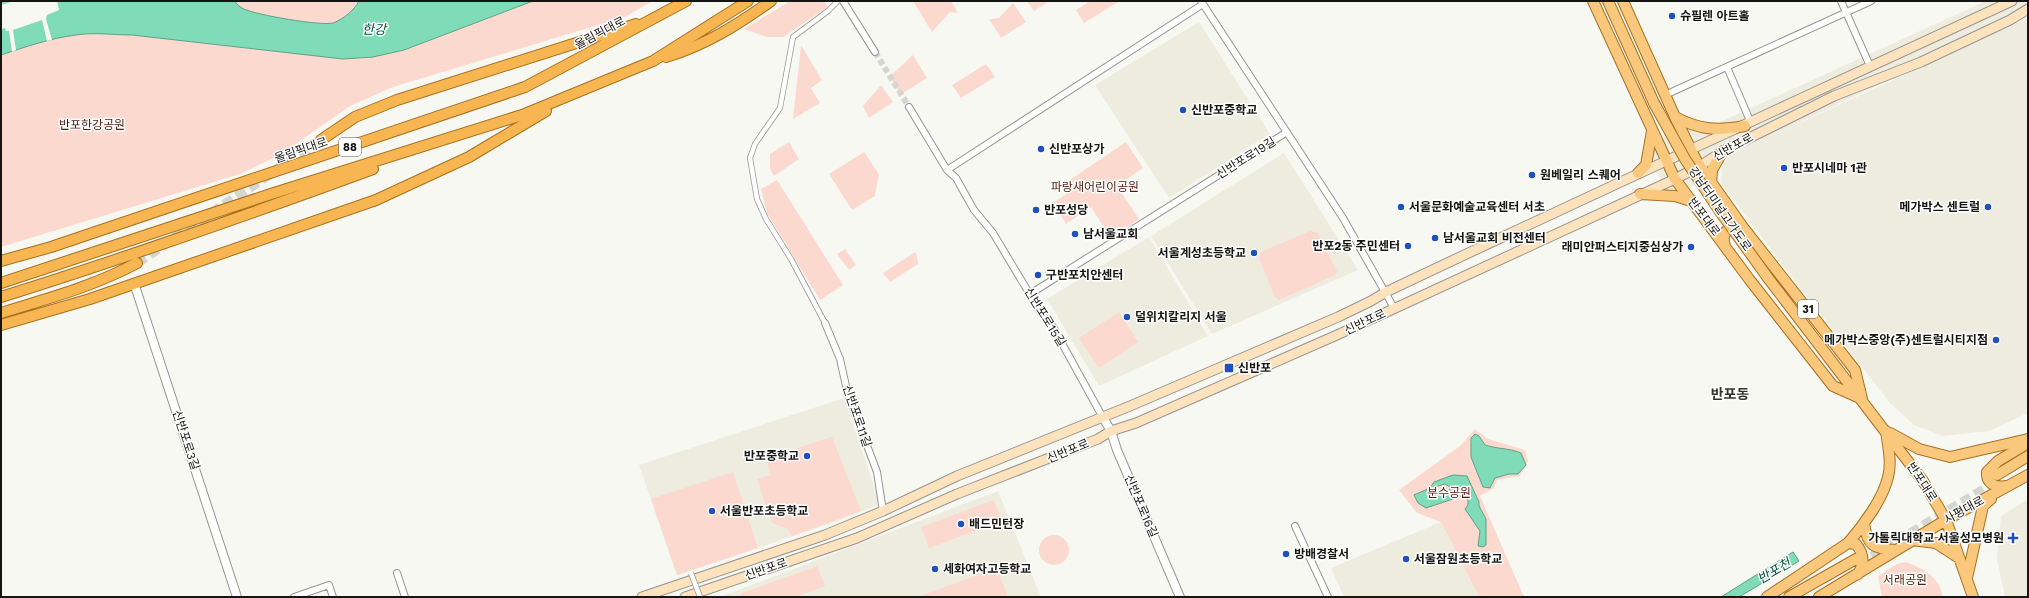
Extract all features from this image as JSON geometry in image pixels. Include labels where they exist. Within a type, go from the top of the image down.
[{"type":"highway","name":"올림픽대로","points":[[1,261],[51,247],[524,87],[686,1]]},
{"type":"highway","name":"88","points":[[1,283],[274,193],[522,115],[653,61],[748,1]]},
{"type":"highway","points":[[653,61],[702,45],[729,30],[771,1]]},
{"type":"highway","points":[[321,140],[355,117],[397,100],[503,67],[618,28],[653,19]]},
{"type":"highway","points":[[1,325],[90,299],[376,200],[469,157],[575,94]]},
{"type":"highway","name":"88","points":[[1,297],[71,275],[279,204],[480,129]]},
{"type":"highway","points":[[1,313],[83,288],[109,278],[137,263]]},
{"type":"main road","name":"반포대로","points":[[1593,1],[1675,178],[1725,246],[1833,386],[1862,399]]},
{"type":"main road","name":"강남터미널고가도로","points":[[1608,1],[1654,103],[1685,159],[1719,210],[1768,278],[1862,399]]},
{"type":"main road","name":"반포대로","points":[[1624,1],[1675,118],[1700,166],[1711,184],[1742,226],[1855,370],[1862,399],[1923,481],[1946,520],[1973,597]]},
{"type":"main road","name":"신반포로","points":[[642,597],[825,534],[883,511],[957,476],[1338,317],[1386,292],[1638,173],[1748,124],[2002,3],[2012,1]]},
{"type":"main road","name":"신반포로","points":[[685,597],[857,538],[957,494],[1098,439],[1111,431],[1151,416],[1394,308],[1675,178],[1700,166],[1723,150],[1834,96],[1921,62],[2010,20],[2028,9]]},
{"type":"main road","points":[[1675,118],[1703,128],[1722,129],[1748,124]]},
{"type":"main road","points":[[1638,173],[1646,165],[1652,130]]},
{"type":"main road","points":[[1711,184],[1712,170],[1723,150]]},
{"type":"main road","points":[[1640,194],[1675,196],[1691,201]]},
{"type":"main road","points":[[1725,246],[1723,238],[1726,231],[1734,226],[1742,226]]},
{"type":"main road","points":[[1886,431],[1919,449],[1950,457],[2028,439]]},
{"type":"main road","points":[[1767,597],[1848,543],[1864,523],[1883,492],[1888,476],[1889,462],[1886,431]]},
{"type":"main road","points":[[2014,484],[2003,487],[1994,486],[1988,479],[1987,472],[1998,461],[2028,443]]},
{"type":"main road","points":[[2028,456],[1999,477],[2028,464]]},
{"type":"main road","name":"사평대로","points":[[1818,597],[1858,565],[1896,550],[1946,520],[2028,475]]},
{"type":"main road","points":[[1967,578],[1983,506],[1997,493]]},
{"type":"main road","points":[[1864,523],[1866,538],[1872,545],[1883,549],[1896,550]]},
{"type":"main road","points":[[1912,540],[1936,543],[1960,559]]},
{"type":"main road","points":[[1789,597],[1858,565],[1863,566],[1863,557],[1856,544],[1848,543]]},
{"type":"main road","points":[[1803,597],[1858,565]]},
{"type":"street","points":[[825,323],[791,259],[766,219],[757,199],[750,158],[755,144],[780,108],[792,37],[828,11],[838,1]]},
{"type":"street","points":[[843,1],[875,52]]},
{"type":"street","points":[[1841,1],[1870,66]]},
{"type":"street","points":[[1665,95],[1871,1]]},
{"type":"street","points":[[947,170],[1202,2],[1287,132]]},
{"type":"street","name":"신반포로","points":[[1728,67],[1748,124]]},
{"type":"street","name":"신반포로15길","points":[[909,107],[947,170],[956,178],[974,210],[993,233],[1041,313],[1053,327],[1102,416]]},
{"type":"street","name":"신반포로19길","points":[[1030,294],[1287,132],[1343,218],[1394,308]]},
{"type":"street","name":"신반포로3길","points":[[134,283],[237,597]]},
{"type":"street","name":"신반포로11길","points":[[825,323],[840,359],[848,395],[877,472],[883,511]]},
{"type":"street","name":"신반포로16길","points":[[1102,416],[1111,431],[1117,450],[1180,597]]},
{"type":"street","points":[[1295,526],[1328,597]]},
{"type":"street","points":[[691,573],[700,597]]},
{"type":"street","points":[[397,574],[405,597]]},
{"type":"street","points":[[294,597],[330,585],[333,597]]},
{"type":"shaded area","points":[[1986,1],[2028,1],[2028,14],[1765,139],[2028,18],[2028,413],[1989,431],[1943,436],[1914,425],[1890,403],[1788,272],[1721,183],[1722,168],[1729,156],[1712,164],[1708,176],[1681,193],[1666,188],[1652,165],[1653,143],[1695,122],[1718,123]]},
{"type":"shaded area","name":"신반포중학교","points":[[1199,22],[1270,134],[1169,198],[1095,85]]},
{"type":"shaded area","name":"서울계성초등학교","points":[[1284,153],[1358,270],[1212,334],[1151,236]]},
{"type":"shaded area","name":"덜위치칼리지 서울","points":[[1149,237],[1208,336],[1099,386],[1047,299]]},
{"type":"shaded area","points":[[844,398],[880,504],[838,521],[677,575],[639,465]]},
{"type":"shaded area","points":[[998,491],[1041,597],[720,597]]},
{"type":"shaded area","name":"가톨릭대학교 서울성모병원","points":[[2028,499],[2028,597],[2005,597],[1997,559],[2001,516]]},
{"type":"shaded area","name":"서울잠원초등학교","points":[[1441,522],[1479,597],[1344,597],[1331,568]]},
{"type":"green space","points":[[235,1],[359,1],[345,17],[333,23],[326,24],[261,14],[244,9]]},
{"type":"green space","name":"반포한강공원","points":[[533,1],[652,1],[625,17],[393,87],[350,106],[280,155],[240,174],[1,247],[1,55],[57,38],[83,34],[97,34],[132,35],[343,59],[373,57],[404,50]]},
{"type":"green space","points":[[790,1],[824,1],[828,7],[783,37],[767,37],[744,29]]},
{"type":"green space","points":[[913,1],[951,1],[958,13],[950,12],[932,32]]},
{"type":"green space","points":[[1027,1],[1049,1],[1034,11]]},
{"type":"green space","points":[[1090,1],[1118,2],[1084,23],[1076,10]]},
{"type":"green space","points":[[1013,3],[1026,22],[1001,38],[989,19],[999,18]]},
{"type":"green space","points":[[801,45],[822,80],[811,88],[820,103],[793,119]]},
{"type":"green space","points":[[913,55],[927,78],[900,95],[890,76]]},
{"type":"green space","points":[[986,64],[995,77],[961,98],[952,85]]},
{"type":"green space","points":[[881,85],[893,102],[869,118],[863,106]]},
{"type":"green space","points":[[789,142],[799,159],[774,176],[770,169],[770,154]]},
{"type":"green space","name":"파랑새어린이공원","points":[[1126,142],[1143,168],[1117,186],[1139,219],[1111,238],[1091,207],[1066,224],[1053,203],[1066,194],[1061,186]]},
{"type":"green space","points":[[864,152],[879,174],[875,196],[852,210],[829,174]]},
{"type":"green space","points":[[777,180],[843,285],[820,300],[767,213],[761,189]]},
{"type":"green space","points":[[1310,231],[1318,233],[1337,271],[1335,275],[1279,300],[1275,297],[1259,258],[1261,252]]},
{"type":"green space","points":[[845,249],[856,265],[849,270],[837,254]]},
{"type":"green space","points":[[915,252],[918,264],[890,282],[883,273]]},
{"type":"green space","points":[[1119,312],[1138,342],[1099,368],[1079,338]]},
{"type":"green space","name":"분수공원","points":[[1475,429],[1488,439],[1525,450],[1528,461],[1520,476],[1497,480],[1494,488],[1480,496],[1524,597],[1479,597],[1441,522],[1417,513],[1399,490],[1460,446]]},
{"type":"green space","points":[[832,437],[861,511],[792,536],[788,529],[772,523],[757,479],[771,475],[766,458]]},
{"type":"green space","points":[[733,472],[758,548],[677,575],[651,499]]},
{"type":"green space","name":"배드민턴장","points":[[994,500],[1002,521],[929,548],[921,527]]},
{"type":"green space","points":[[1054,535],[1065,539],[1069,550],[1065,561],[1054,565],[1043,561],[1039,550],[1043,539]]},
{"type":"green space","name":"서래공원","points":[[1906,562],[1919,567],[1930,574],[1938,584],[1943,597],[1882,597],[1878,576],[1897,564]]},
{"type":"green space","points":[[817,566],[825,586],[795,597],[742,597],[740,594]]},
{"type":"green space","points":[[997,568],[1008,597],[917,597]]},
{"type":"water","name":"한강","points":[[1,1],[235,1],[244,9],[261,14],[326,24],[333,23],[345,17],[359,1],[533,1],[404,50],[373,57],[343,59],[132,35],[97,34],[83,34],[57,38],[1,55]]},
{"type":"water","points":[[1475,434],[1479,436],[1485,445],[1521,453],[1526,465],[1518,474],[1509,474],[1495,478],[1490,488],[1483,487],[1471,457],[1471,438]]},
{"type":"water","points":[[1453,475],[1467,476],[1486,519],[1486,545],[1483,547],[1478,546],[1480,531],[1465,509],[1468,505],[1468,500],[1462,496],[1426,508],[1418,503],[1414,495],[1430,488],[1434,482]],"holes":[[[1445,484],[1450,487],[1446,493],[1442,494],[1438,494],[1435,489],[1438,486]]]},
{"type":"water","name":"반포천","points":[[1793,552],[1799,561],[1739,597],[1721,597]]},
{"type":"pier","points":[[14,1],[57,1],[59,10],[47,15],[46,19],[52,40],[47,41],[42,20],[13,30],[16,50],[12,52],[9,31],[6,31],[5,28],[1,29],[1,5]]},
{"type":"tunnel","points":[[875,52],[909,107]]},
{"type":"tunnel","points":[[137,263],[321,140]]},
{"type":"tunnel","points":[[1859,564],[2000,480]]},
{"type":"place","name":"슈필렌 아트홀","points":[[1672,16]]},
{"type":"place","name":"신반포중학교","points":[[1183,110]]},
{"type":"place","name":"신반포상가","points":[[1041,149]]},
{"type":"place","name":"반포시네마 1관","points":[[1784,168]]},
{"type":"place","name":"원베일리 스퀘어","points":[[1532,175]]},
{"type":"place","name":"서울문화예술교육센터 서초","points":[[1401,207]]},
{"type":"place","name":"메가박스 센트럴","points":[[1988,207]]},
{"type":"place","name":"반포성당","points":[[1036,210]]},
{"type":"place","name":"남서울교회","points":[[1075,234]]},
{"type":"place","name":"남서울교회 비전센터","points":[[1435,238]]},
{"type":"place","name":"반포2동 주민센터","points":[[1408,246]]},
{"type":"place","name":"래미안퍼스티지중심상가","points":[[1691,247]]},
{"type":"place","name":"서울계성초등학교","points":[[1254,253]]},
{"type":"place","name":"구반포치안센터","points":[[1038,275]]},
{"type":"place","name":"덜위치칼리지 서울","points":[[1127,317]]},
{"type":"place","name":"메가박스중앙(주)센트럴시티지점","points":[[1996,340]]},
{"type":"place","name":"신반포","points":[[1229,368]]},
{"type":"place","name":"반포중학교","points":[[807,456]]},
{"type":"place","name":"서울반포초등학교","points":[[712,511]]},
{"type":"place","name":"배드민턴장","points":[[961,524]]},
{"type":"place","name":"가톨릭대학교 서울성모병원","points":[[2013,538]]},
{"type":"place","name":"방배경찰서","points":[[1286,554]]},
{"type":"place","name":"서울잠원초등학교","points":[[1406,559]]},
{"type":"place","name":"세화여자고등학교","points":[[935,569]]},
{"type":"district","name":"반포동","points":[[1730,394]]}]
